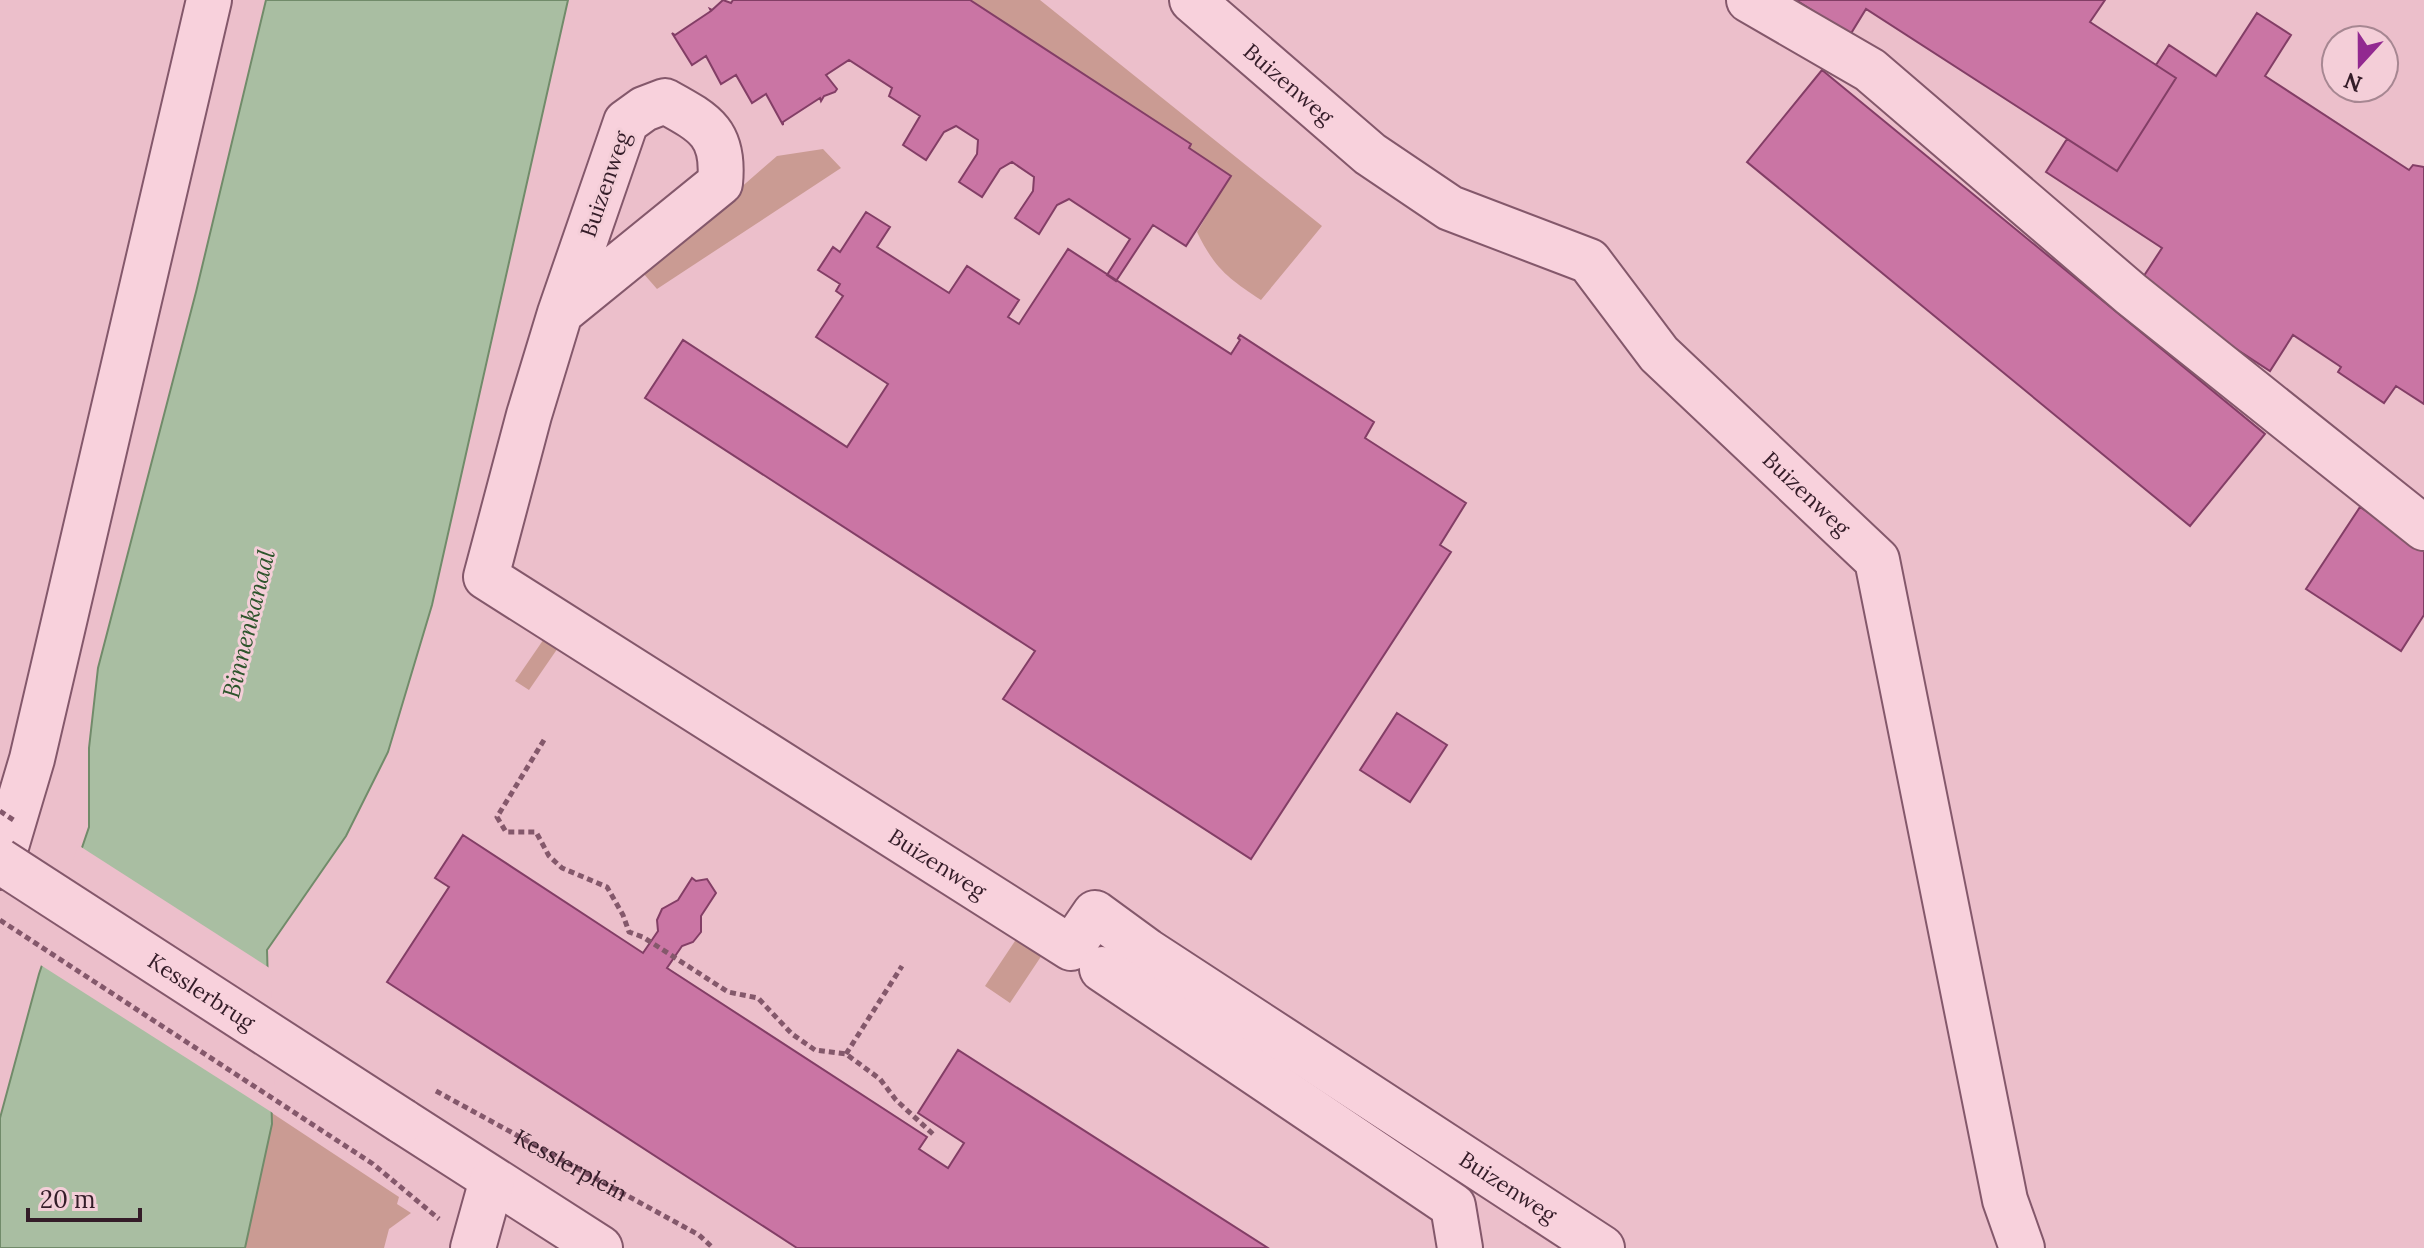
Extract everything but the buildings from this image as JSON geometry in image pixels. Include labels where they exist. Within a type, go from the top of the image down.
[{"type":"street","points":[[0,864],[32,759],[209,0]]},
{"type":"street","name":"Buizenweg","points":[[1192,0],[1370,154],[1450,208],[1589,261],[1659,354],[1877,560],[2005,1200],[2022,1248]]},
{"type":"street","points":[[1749,0],[1870,70],[2131,294],[2424,528]]},
{"type":"street","name":"Buizenweg","points":[[560,313],[720,183],[719,147],[699,119],[665,101],[644,109],[626,122],[560,313],[486,577],[1071,948],[1095,913],[1147,951],[1602,1248]]},
{"type":"street","name":"Kesslerbrug","points":[[0,864],[600,1248]]},
{"type":"street","points":[[1102,969],[1453,1206],[1460,1248]]},
{"type":"street","points":[[473,1246],[492,1180]]},
{"type":"path","points":[[544,740],[497,817],[506,832],[536,832],[549,856],[562,868],[607,887],[629,932],[643,937],[728,992],[758,998],[792,1034],[815,1050],[846,1054],[880,1079],[896,1100],[935,1136]]},
{"type":"path","points":[[0,920],[373,1164],[473,1246]]},
{"type":"path","points":[[846,1054],[902,966]]},
{"type":"path","name":"Kesslerplein","points":[[427,1086],[699,1235],[713,1248]]},
{"type":"shaded area","points":[[955,0],[1040,0],[1322,226],[1261,300],[1223,272],[1197,232],[1229,178]]},
{"type":"shaded area","points":[[823,149],[841,168],[657,289],[643,273],[777,156]]},
{"type":"shaded area","points":[[548,633],[562,642],[529,690],[515,681]]},
{"type":"shaded area","points":[[1017,938],[1042,955],[1010,1003],[985,986]]},
{"type":"shaded area","points":[[272,1113],[399,1197],[397,1204],[411,1213],[389,1229],[384,1248],[245,1248]]},
{"type":"water","name":"Binnenkanaal","points":[[266,0],[568,0],[432,605],[388,752],[346,836],[267,950],[272,1124],[245,1248],[0,1248],[0,1118],[39,974],[89,827],[89,748],[98,668],[196,292]]},
{"type":"pier","points":[[78,845],[271,969],[276,1115],[39,964]]}]
